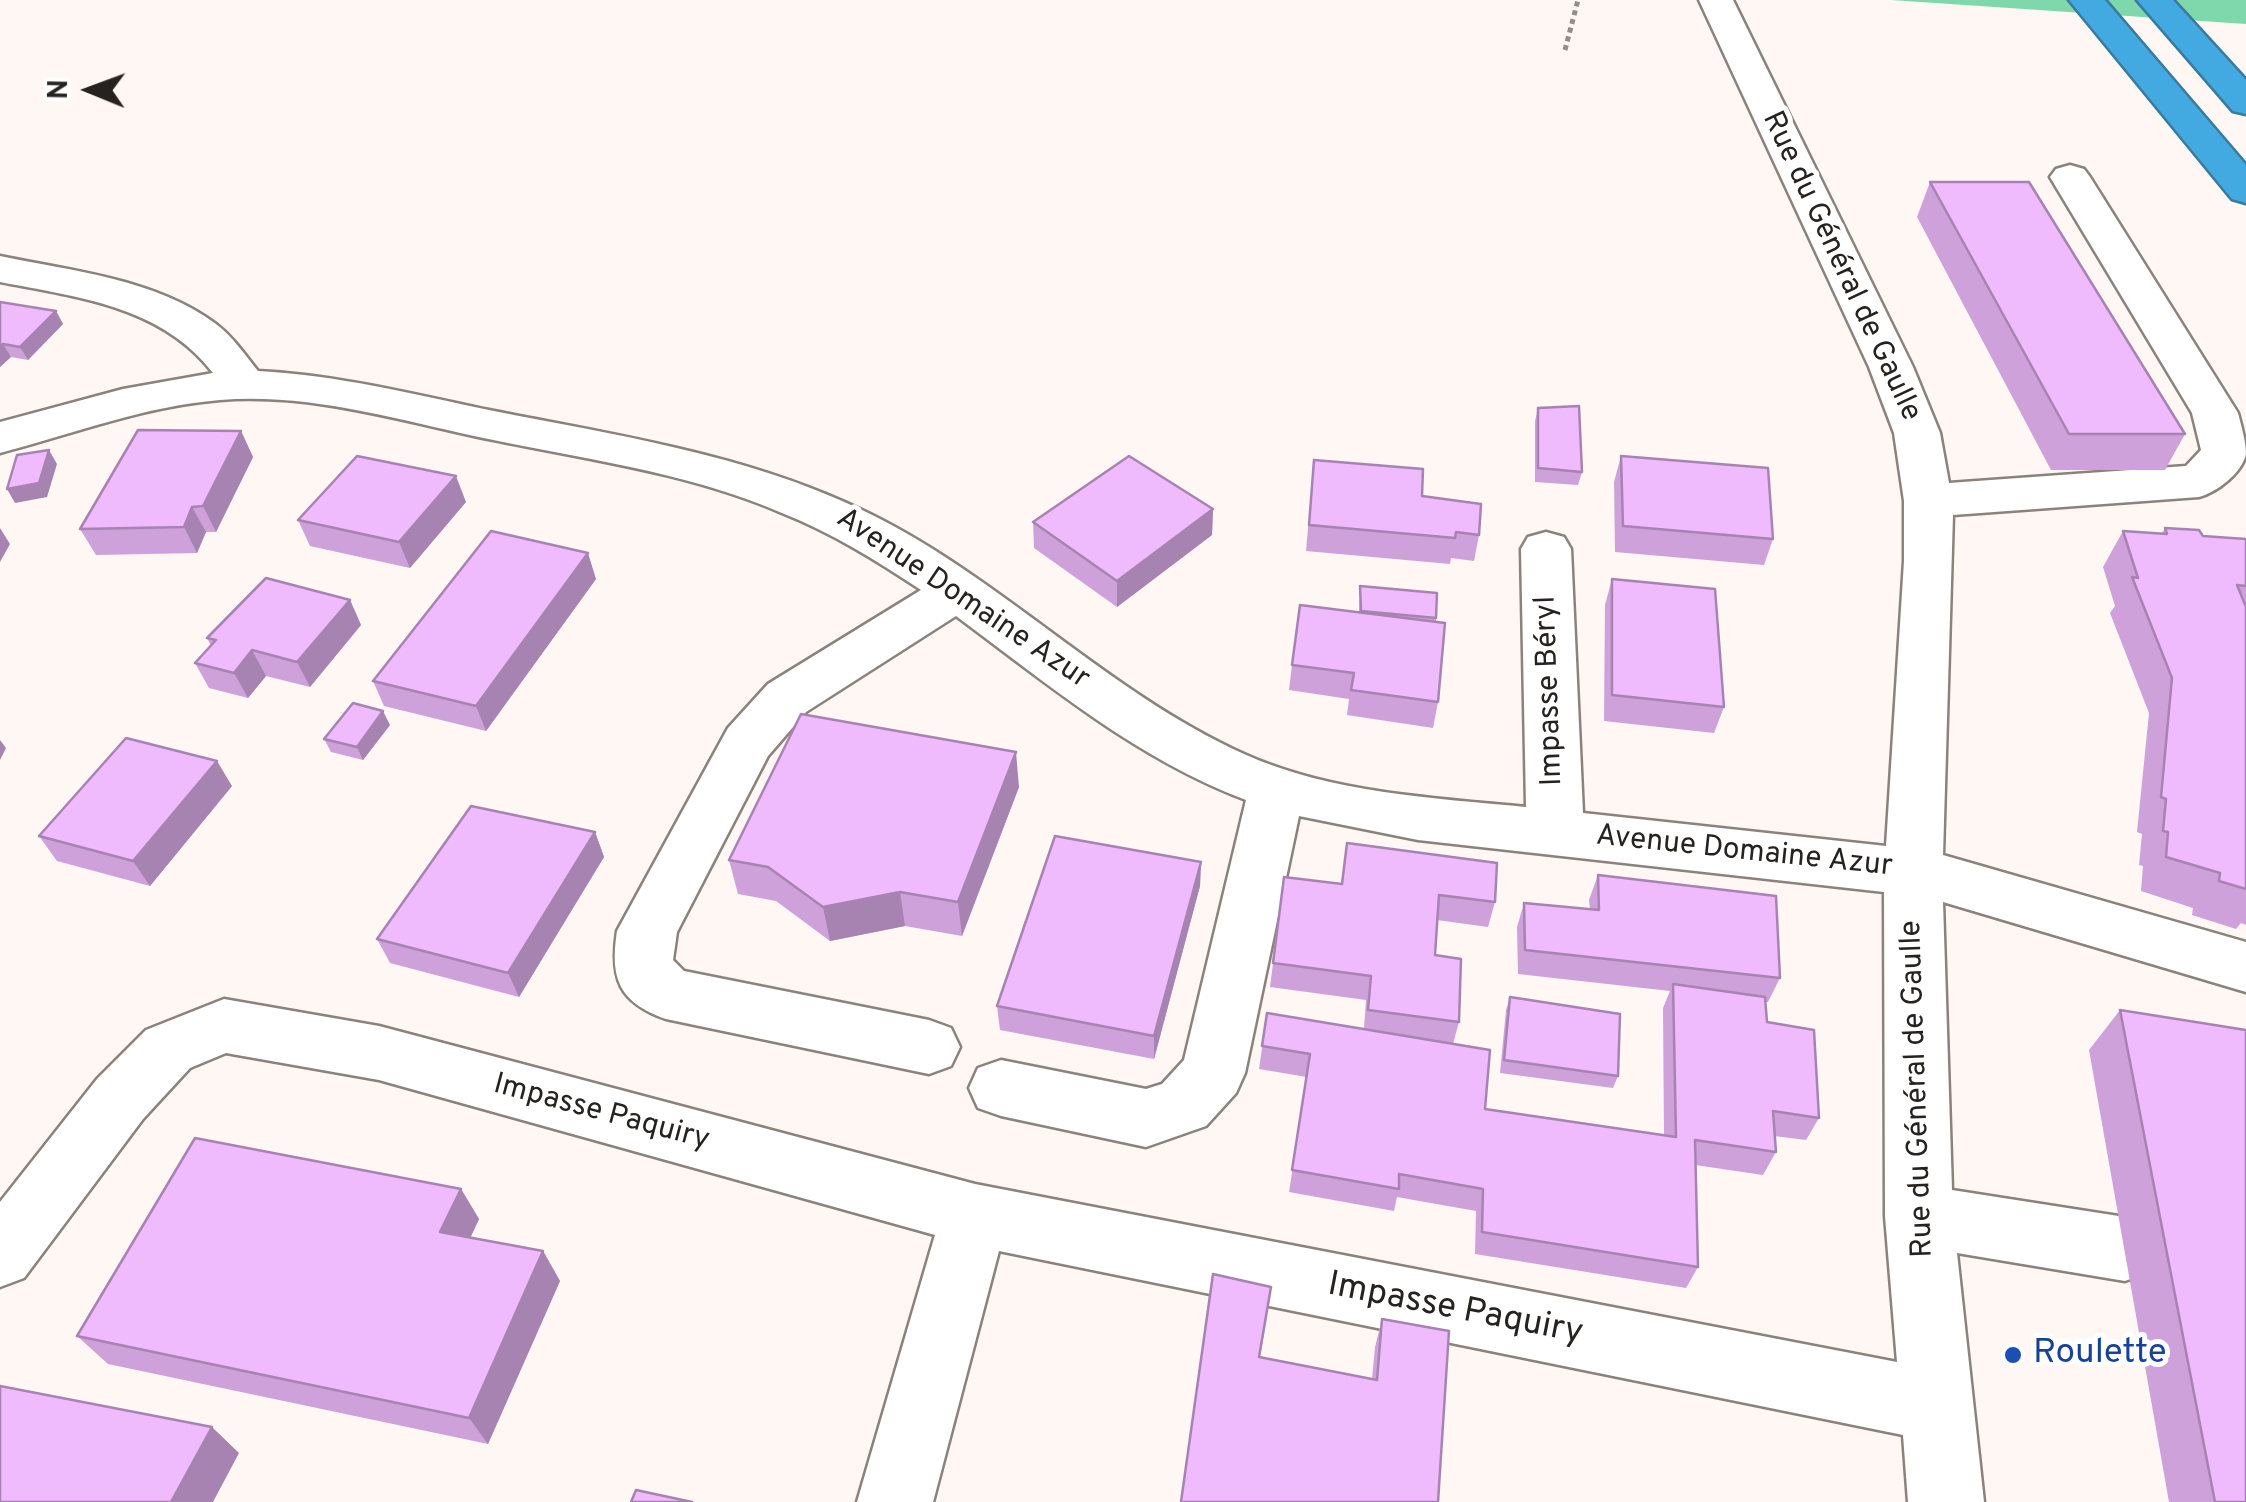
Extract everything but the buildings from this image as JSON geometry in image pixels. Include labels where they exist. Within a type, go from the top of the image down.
[{"type":"highway","points":[[2086,0],[2246,191]]},
{"type":"highway","points":[[2154,0],[2246,102]]},
{"type":"highway","points":[[2194,0],[2246,71]]},
{"type":"street","name":"Rue du Général de Gaulle","points":[[1716,0],[1891,367],[1917,433],[1928,501],[1930,561],[1913,872],[1919,1216],[1946,1502]]},
{"type":"street","points":[[1928,501],[2200,481],[2226,453],[2215,412],[2070,177]]},
{"type":"street","points":[[0,268],[96,290],[164,312],[202,334],[245,385]]},
{"type":"street","name":"Avenue Domaine Azur","points":[[0,438],[57,420],[156,398],[245,385],[324,392],[403,406],[701,468],[771,488],[832,512],[956,592],[1142,722],[1206,760],[1277,789],[1402,816],[1913,872],[1962,882],[2246,966]]},
{"type":"street","name":"Impasse Béryl","points":[[1546,549],[1555,832]]},
{"type":"street","points":[[929,1047],[666,993],[642,968],[647,931],[747,742],[766,717],[787,698],[956,592]]},
{"type":"street","points":[[1002,1088],[1146,1118],[1183,1106],[1212,1073],[1277,789]]},
{"type":"street","name":"Impasse Paquiry","points":[[0,1255],[120,1099],[168,1049],[224,1026],[379,1053],[975,1215],[1936,1406]]},
{"type":"street","points":[[895,1502],[975,1215]]},
{"type":"street","points":[[1919,1216],[2124,1249]]},
{"type":"path","points":[[1565,50],[1578,0]]},
{"type":"green space","points":[[1891,0],[2246,0],[2246,24]]},
{"type":"place","name":"Roulette","points":[[2013,1355]]}]
